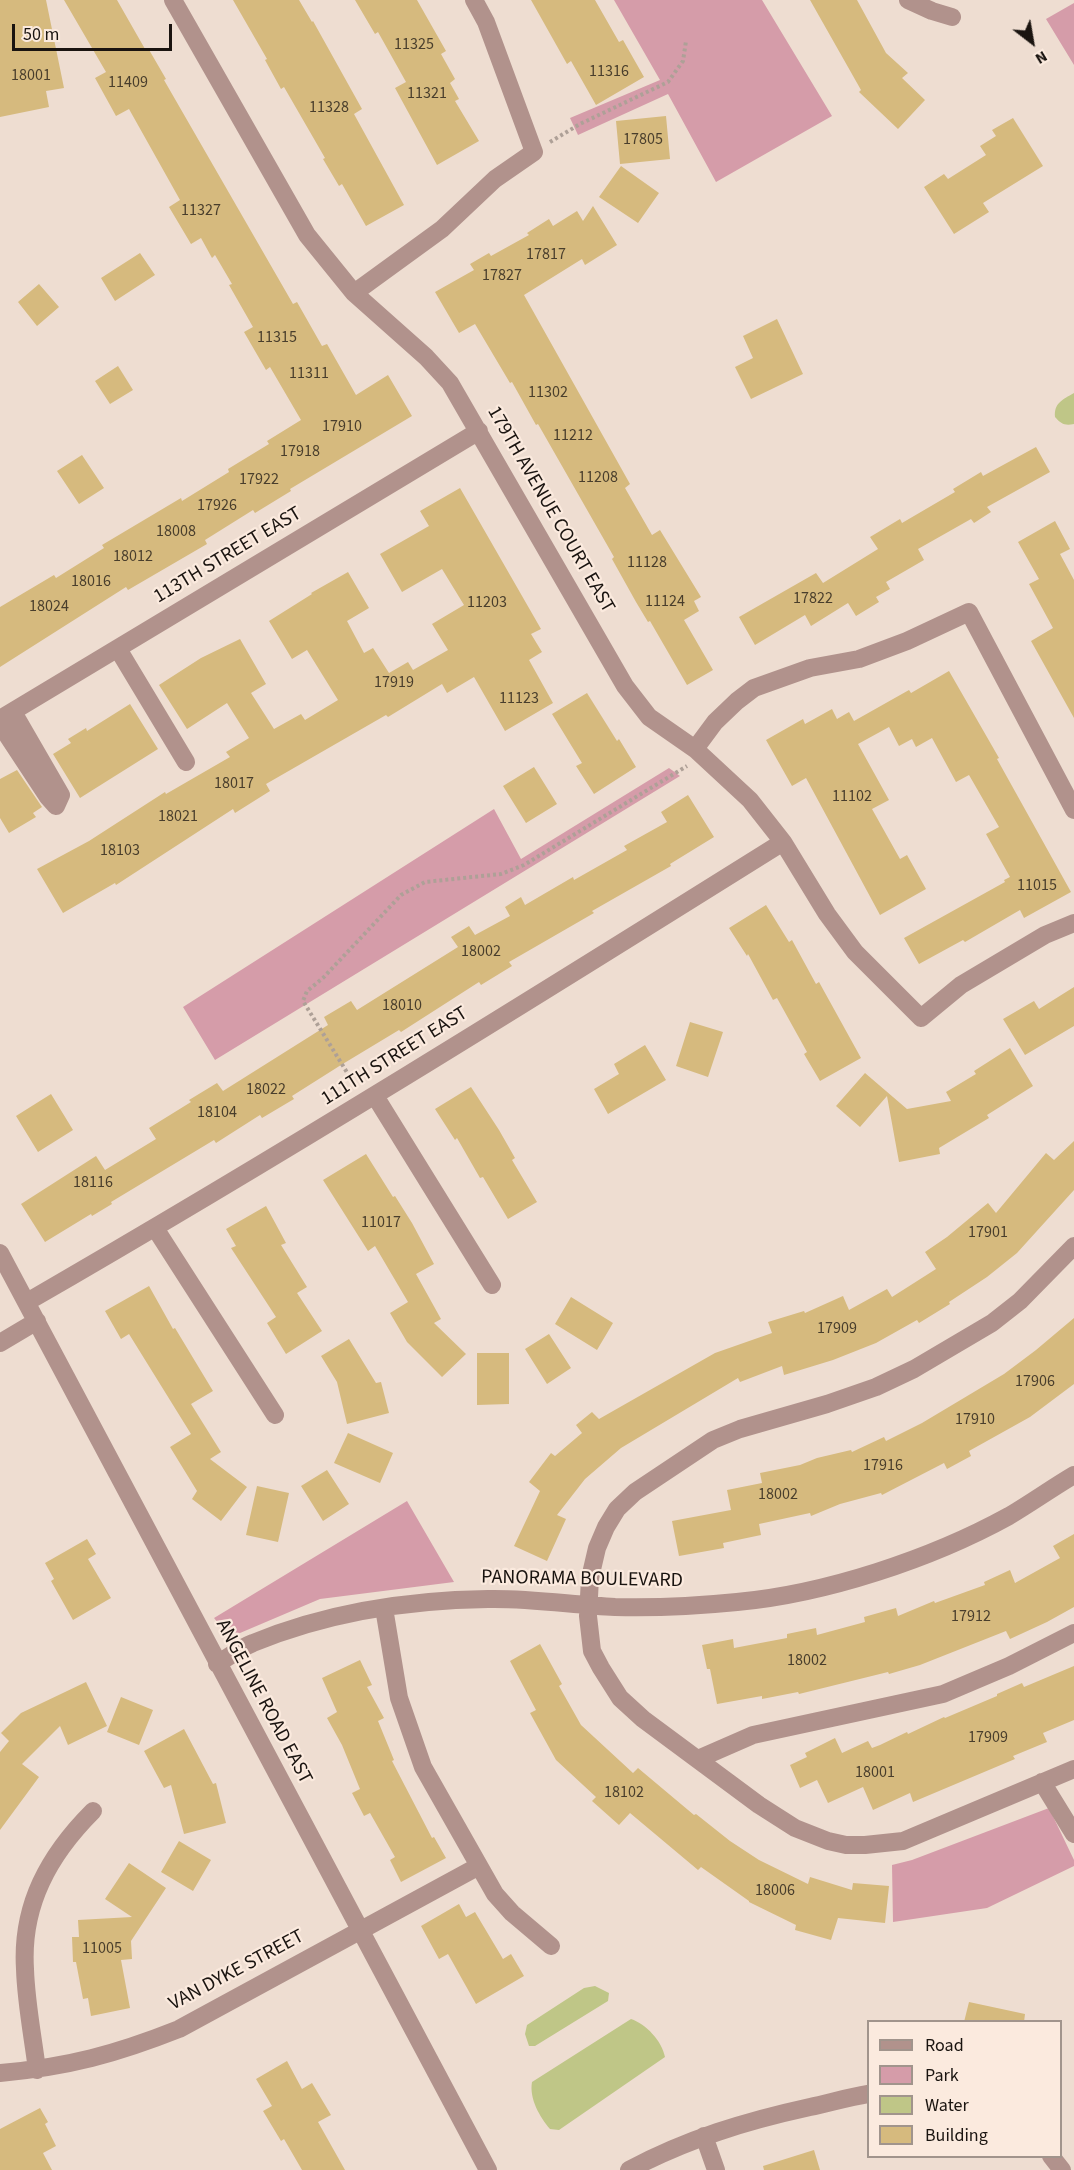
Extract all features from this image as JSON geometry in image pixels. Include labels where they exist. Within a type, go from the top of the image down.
[{"type":"street","name":"179TH AVENUE COURT EAST","points":[[173,0],[307,235],[354,293],[435,366],[450,383],[625,686],[648,717],[699,753],[750,800],[783,842],[827,914],[855,952],[921,1018],[961,985],[1045,935],[1074,922]]},
{"type":"street","points":[[354,293],[442,229],[495,179],[534,152],[486,22],[474,0]]},
{"type":"street","points":[[908,0],[952,17]]},
{"type":"street","name":"113TH STREET EAST","points":[[4,718],[479,431]]},
{"type":"street","points":[[699,753],[715,722],[736,701],[754,688],[810,669],[859,659],[969,612],[1074,810]]},
{"type":"street","points":[[118,649],[186,762]]},
{"type":"street","name":"111TH STREET EAST","points":[[27,1302],[370,1099],[783,842]]},
{"type":"street","points":[[370,1099],[492,1285]]},
{"type":"street","points":[[155,1228],[274,1415]]},
{"type":"street","points":[[1074,1246],[1020,1301],[999,1318],[914,1370],[876,1387],[740,1429],[713,1440],[635,1492],[617,1509],[597,1548],[590,1578],[588,1616],[592,1651],[620,1698],[643,1719],[759,1805],[795,1828],[828,1841],[846,1845],[903,1841],[1074,1769]]},
{"type":"street","name":"ANGELINE ROAD EAST","points":[[0,1253],[488,2170]]},
{"type":"street","points":[[0,1343],[37,1321]]},
{"type":"street","name":"PANORAMA BOULEVARD","points":[[217,1664],[251,1644],[318,1621],[410,1604],[488,1599],[590,1605],[673,1606],[738,1602],[791,1595],[851,1580],[958,1540],[1008,1516],[1074,1475]]},
{"type":"street","points":[[384,1608],[399,1698],[423,1767],[495,1894],[512,1913],[551,1946]]},
{"type":"street","points":[[698,1759],[753,1735],[813,1724],[943,1694],[1009,1666],[1074,1633]]},
{"type":"street","points":[[1042,1782],[1074,1834]]},
{"type":"street","points":[[37,2070],[24,1969],[29,1918],[49,1864],[71,1833],[93,1810]]},
{"type":"street","name":"VAN DYKE STREET","points":[[0,2073],[37,2070],[85,2061],[129,2049],[178,2029],[479,1866]]},
{"type":"street","points":[[629,2170],[704,2136],[766,2116],[867,2094]]},
{"type":"street","points":[[704,2136],[716,2170]]},
{"type":"street","points":[[1052,2158],[1062,2170]]},
{"type":"path","points":[[534,152],[580,124],[668,82],[683,61],[686,41]]},
{"type":"path","points":[[370,1099],[303,1001],[307,991],[400,895],[425,882],[501,874],[524,865],[699,753]]},
{"type":"green space","points":[[614,0],[762,0],[832,116],[716,182],[668,94],[578,135],[570,118],[660,80]]},
{"type":"green space","points":[[1074,3],[1074,65],[1046,19]]},
{"type":"green space","points":[[669,768],[680,776],[215,1060],[183,1007],[494,809],[521,859]]},
{"type":"green space","points":[[407,1501],[454,1582],[320,1599],[240,1633],[225,1629],[214,1618]]},
{"type":"green space","points":[[1049,1808],[1074,1860],[1074,1866],[987,1908],[893,1922],[892,1865],[912,1860]]},
{"type":"water","points":[[1074,393],[1074,424],[1063,424],[1055,417],[1057,405]]},
{"type":"water","points":[[595,1986],[609,1993],[608,2001],[535,2046],[529,2046],[525,2034],[527,2025],[584,1988]]},
{"type":"water","points":[[631,2019],[653,2034],[661,2045],[665,2057],[559,2130],[550,2129],[534,2101],[532,2082]]},
{"type":"building","points":[[0,0],[46,0],[64,88],[46,91],[49,107],[0,117]]},
{"type":"building","points":[[64,0],[117,0],[145,49],[148,48],[166,79],[164,80],[293,304],[297,302],[322,346],[327,344],[356,395],[388,375],[412,416],[290,489],[291,491],[255,513],[253,510],[205,540],[207,544],[128,590],[126,587],[0,667],[0,607],[54,575],[56,578],[104,548],[102,545],[229,472],[228,469],[269,444],[267,441],[301,420],[270,367],[266,370],[244,332],[253,327],[215,255],[212,258],[201,238],[191,244],[169,207],[180,200],[129,109],[116,116],[95,78],[106,72]]},
{"type":"building","points":[[233,0],[299,0],[362,109],[354,114],[404,205],[366,226],[342,184],[339,186],[323,159],[325,158],[284,87],[281,89],[265,60],[267,59]]},
{"type":"building","points":[[355,0],[417,0],[446,51],[441,54],[455,79],[450,83],[459,99],[455,101],[479,141],[437,165],[395,88],[406,82],[378,32],[375,34]]},
{"type":"building","points":[[531,0],[595,0],[619,42],[623,40],[644,77],[596,105],[571,61],[567,64]]},
{"type":"building","points":[[810,0],[857,0],[886,53],[908,73],[902,78],[925,100],[898,129],[859,92],[861,90]]},
{"type":"building","points":[[666,116],[670,159],[620,164],[616,121]]},
{"type":"building","points":[[1013,118],[1043,166],[983,203],[989,212],[954,234],[924,187],[944,174],[948,179],[986,155],[980,146],[996,136],[992,130]]},
{"type":"building","points":[[621,166],[659,193],[638,223],[599,197]]},
{"type":"building","points":[[593,206],[617,245],[585,265],[582,259],[524,295],[630,484],[625,488],[652,535],[660,530],[701,597],[694,601],[699,611],[684,620],[713,670],[687,685],[650,621],[648,622],[636,602],[612,559],[614,557],[538,424],[536,425],[475,324],[459,333],[435,292],[474,270],[470,264],[489,253],[491,256],[529,235],[527,233],[549,219],[553,226],[577,211],[583,221]]},
{"type":"building","points":[[140,253],[155,275],[115,301],[101,278]]},
{"type":"building","points":[[39,284],[59,307],[37,326],[18,302]]},
{"type":"building","points":[[777,319],[803,374],[751,399],[735,367],[753,358],[743,336]]},
{"type":"building","points":[[118,366],[133,390],[110,404],[95,381]]},
{"type":"building","points":[[1036,447],[1050,472],[987,507],[991,512],[974,523],[971,519],[918,549],[924,560],[886,582],[890,589],[876,597],[879,602],[856,616],[848,603],[811,626],[805,615],[755,645],[739,617],[816,573],[823,583],[878,549],[870,537],[900,519],[902,523],[955,492],[953,489],[981,472],[983,476]]},
{"type":"building","points":[[82,455],[104,488],[79,504],[57,471]]},
{"type":"building","points":[[460,488],[541,629],[531,634],[542,652],[529,660],[553,703],[505,731],[474,677],[447,693],[442,684],[388,717],[386,715],[266,784],[270,791],[235,813],[233,809],[116,885],[115,883],[63,913],[37,869],[89,841],[165,792],[166,794],[230,757],[226,752],[249,738],[227,703],[187,729],[159,685],[201,658],[240,639],[266,684],[251,693],[274,729],[301,714],[305,720],[338,700],[307,650],[292,659],[269,621],[348,572],[369,608],[347,621],[364,653],[373,648],[389,673],[408,662],[413,670],[448,650],[432,624],[464,605],[442,569],[402,592],[380,554],[429,526],[420,511]]},
{"type":"building","points":[[1055,521],[1070,549],[1060,554],[1074,580],[1074,718],[1031,641],[1053,628],[1029,584],[1039,579],[1018,542]]},
{"type":"building","points":[[949,671],[1071,892],[1024,918],[1020,910],[965,942],[963,940],[919,964],[904,938],[1005,882],[1004,880],[1010,877],[986,834],[999,827],[969,775],[956,782],[932,738],[916,747],[912,739],[899,746],[889,727],[858,744],[889,800],[872,809],[900,859],[907,855],[926,889],[880,915],[806,778],[792,786],[766,740],[803,719],[805,724],[832,709],[837,719],[849,712],[854,721],[909,690],[911,693]]},
{"type":"building","points":[[587,693],[636,767],[594,794],[576,766],[582,763],[552,714]]},
{"type":"building","points":[[130,704],[158,749],[80,798],[53,754],[71,743],[68,739],[86,728],[87,731]]},
{"type":"building","points":[[534,767],[557,804],[526,823],[503,786]]},
{"type":"building","points":[[17,770],[42,807],[33,813],[36,817],[9,833],[0,818],[0,779]]},
{"type":"building","points":[[688,795],[714,837],[670,864],[671,866],[592,911],[594,913],[509,962],[512,966],[481,985],[479,982],[401,1032],[399,1030],[341,1065],[292,1096],[294,1099],[262,1118],[260,1115],[216,1143],[214,1140],[111,1202],[112,1204],[45,1242],[21,1204],[96,1156],[105,1170],[156,1139],[149,1128],[191,1102],[189,1100],[217,1083],[223,1091],[328,1025],[324,1017],[351,1001],[357,1010],[458,947],[451,937],[469,926],[475,935],[510,916],[505,907],[521,897],[525,905],[573,877],[574,880],[627,850],[624,846],[667,822],[661,812]]},
{"type":"building","points":[[766,905],[789,942],[792,940],[816,984],[819,982],[861,1058],[820,1081],[777,998],[773,1000],[748,954],[747,956],[729,928]]},
{"type":"building","points":[[1074,987],[1074,1026],[1025,1055],[1003,1019],[1034,1001],[1039,1009]]},
{"type":"building","points":[[690,1022],[723,1032],[708,1077],[676,1066]]},
{"type":"building","points":[[645,1045],[666,1080],[608,1114],[594,1089],[619,1074],[614,1064]]},
{"type":"building","points":[[1010,1048],[1033,1086],[987,1115],[989,1118],[939,1148],[940,1154],[899,1162],[887,1096],[860,1127],[836,1106],[865,1073],[907,1109],[951,1101],[946,1092],[976,1074],[974,1071]]},
{"type":"building","points":[[471,1087],[499,1130],[515,1158],[512,1160],[537,1202],[508,1219],[483,1177],[480,1178],[457,1138],[455,1140],[435,1109]]},
{"type":"building","points":[[51,1094],[73,1130],[38,1152],[16,1116]]},
{"type":"building","points":[[1074,1141],[1074,1190],[1017,1253],[987,1277],[949,1302],[950,1304],[919,1323],[917,1320],[876,1343],[833,1360],[784,1375],[782,1366],[740,1382],[738,1378],[621,1448],[585,1479],[557,1515],[566,1519],[547,1561],[514,1546],[540,1491],[529,1482],[551,1453],[555,1456],[582,1433],[576,1425],[592,1412],[599,1419],[715,1353],[772,1333],[768,1322],[804,1311],[805,1313],[843,1296],[849,1310],[887,1289],[892,1297],[936,1269],[925,1252],[988,1203],[996,1213],[1046,1153],[1054,1160]]},
{"type":"building","points":[[366,1154],[412,1223],[434,1264],[416,1274],[441,1319],[434,1323],[466,1354],[442,1377],[407,1342],[390,1313],[408,1302],[375,1246],[368,1251],[323,1180]]},
{"type":"building","points":[[266,1206],[286,1243],[281,1245],[307,1287],[297,1293],[322,1331],[286,1354],[267,1323],[276,1317],[231,1248],[236,1246],[226,1229]]},
{"type":"building","points":[[149,1286],[173,1329],[175,1328],[213,1391],[191,1404],[221,1452],[210,1459],[247,1487],[221,1521],[192,1499],[197,1491],[170,1447],[191,1434],[129,1334],[121,1339],[105,1311]]},
{"type":"building","points":[[571,1297],[613,1323],[597,1350],[555,1324]]},
{"type":"building","points":[[1074,1318],[1074,1384],[1030,1417],[969,1451],[971,1456],[947,1469],[944,1463],[882,1495],[881,1493],[840,1504],[811,1516],[810,1513],[759,1524],[761,1535],[723,1543],[724,1548],[679,1556],[672,1521],[731,1510],[727,1490],[762,1483],[760,1473],[800,1465],[817,1458],[851,1450],[852,1452],[884,1437],[886,1441],[922,1423],[1004,1374]]},
{"type":"building","points":[[549,1334],[571,1368],[547,1384],[525,1349]]},
{"type":"building","points":[[349,1339],[376,1383],[381,1382],[389,1413],[347,1424],[337,1382],[321,1356]]},
{"type":"building","points":[[477,1353],[509,1353],[509,1404],[477,1405]]},
{"type":"building","points":[[348,1433],[393,1453],[380,1483],[334,1463]]},
{"type":"building","points":[[327,1470],[349,1504],[323,1521],[301,1486]]},
{"type":"building","points":[[257,1486],[289,1493],[278,1542],[246,1535]]},
{"type":"building","points":[[1074,1534],[1074,1607],[1047,1622],[1010,1639],[1006,1631],[920,1665],[889,1674],[888,1672],[799,1694],[798,1692],[762,1699],[762,1696],[717,1704],[710,1669],[707,1669],[702,1645],[733,1639],[734,1648],[787,1638],[787,1634],[816,1628],[817,1635],[865,1622],[864,1617],[896,1608],[898,1616],[934,1601],[935,1603],[985,1585],[984,1582],[1010,1570],[1015,1583],[1060,1558],[1053,1546]]},
{"type":"building","points":[[87,1539],[96,1554],[88,1559],[111,1598],[73,1620],[51,1581],[54,1579],[45,1563]]},
{"type":"building","points":[[540,1644],[562,1684],[559,1686],[581,1725],[633,1773],[638,1768],[694,1815],[696,1814],[730,1841],[759,1860],[808,1884],[810,1877],[852,1890],[853,1883],[889,1886],[885,1923],[838,1918],[831,1940],[795,1930],[796,1925],[749,1902],[701,1867],[698,1870],[630,1813],[619,1825],[592,1801],[596,1797],[556,1760],[530,1713],[536,1710],[510,1661]]},
{"type":"building","points":[[360,1660],[372,1685],[367,1687],[384,1718],[378,1721],[394,1760],[392,1761],[432,1838],[434,1837],[446,1858],[401,1882],[390,1860],[395,1857],[370,1813],[364,1816],[352,1793],[360,1789],[342,1745],[327,1718],[337,1712],[322,1678]]},
{"type":"building","points":[[1074,1666],[1074,1720],[1043,1733],[1047,1742],[1013,1756],[1015,1759],[913,1802],[910,1793],[873,1810],[863,1787],[828,1803],[817,1780],[800,1788],[790,1765],[807,1757],[805,1753],[835,1738],[842,1753],[868,1741],[872,1748],[997,1696],[1022,1683],[1024,1687]]},
{"type":"building","points":[[86,1682],[107,1726],[68,1745],[60,1726],[22,1764],[39,1777],[0,1830],[0,1752],[9,1741],[1,1733],[21,1713]]},
{"type":"building","points":[[121,1697],[153,1710],[139,1745],[107,1732]]},
{"type":"building","points":[[184,1729],[213,1784],[216,1783],[226,1823],[184,1834],[171,1785],[164,1788],[144,1751]]},
{"type":"building","points":[[179,1841],[211,1860],[193,1891],[161,1872]]},
{"type":"building","points":[[129,1863],[166,1888],[131,1941],[132,1959],[121,1960],[130,2008],[91,2016],[88,1998],[83,1999],[76,1962],[73,1962],[72,1937],[79,1937],[78,1920],[132,1917],[105,1899]]},
{"type":"building","points":[[459,1904],[466,1917],[475,1912],[503,1959],[511,1954],[524,1976],[476,2004],[448,1954],[439,1959],[421,1926]]},
{"type":"building","points":[[969,2002],[1025,2014],[1024,2020],[964,2020]]},
{"type":"building","points":[[287,2061],[302,2089],[312,2083],[331,2115],[318,2122],[345,2170],[302,2170],[284,2139],[281,2141],[263,2111],[272,2106],[256,2079]]},
{"type":"building","points":[[40,2108],[48,2122],[45,2124],[56,2146],[43,2153],[52,2170],[0,2170],[0,2129]]},
{"type":"building","points":[[814,2150],[820,2170],[764,2170],[763,2166]]}]
